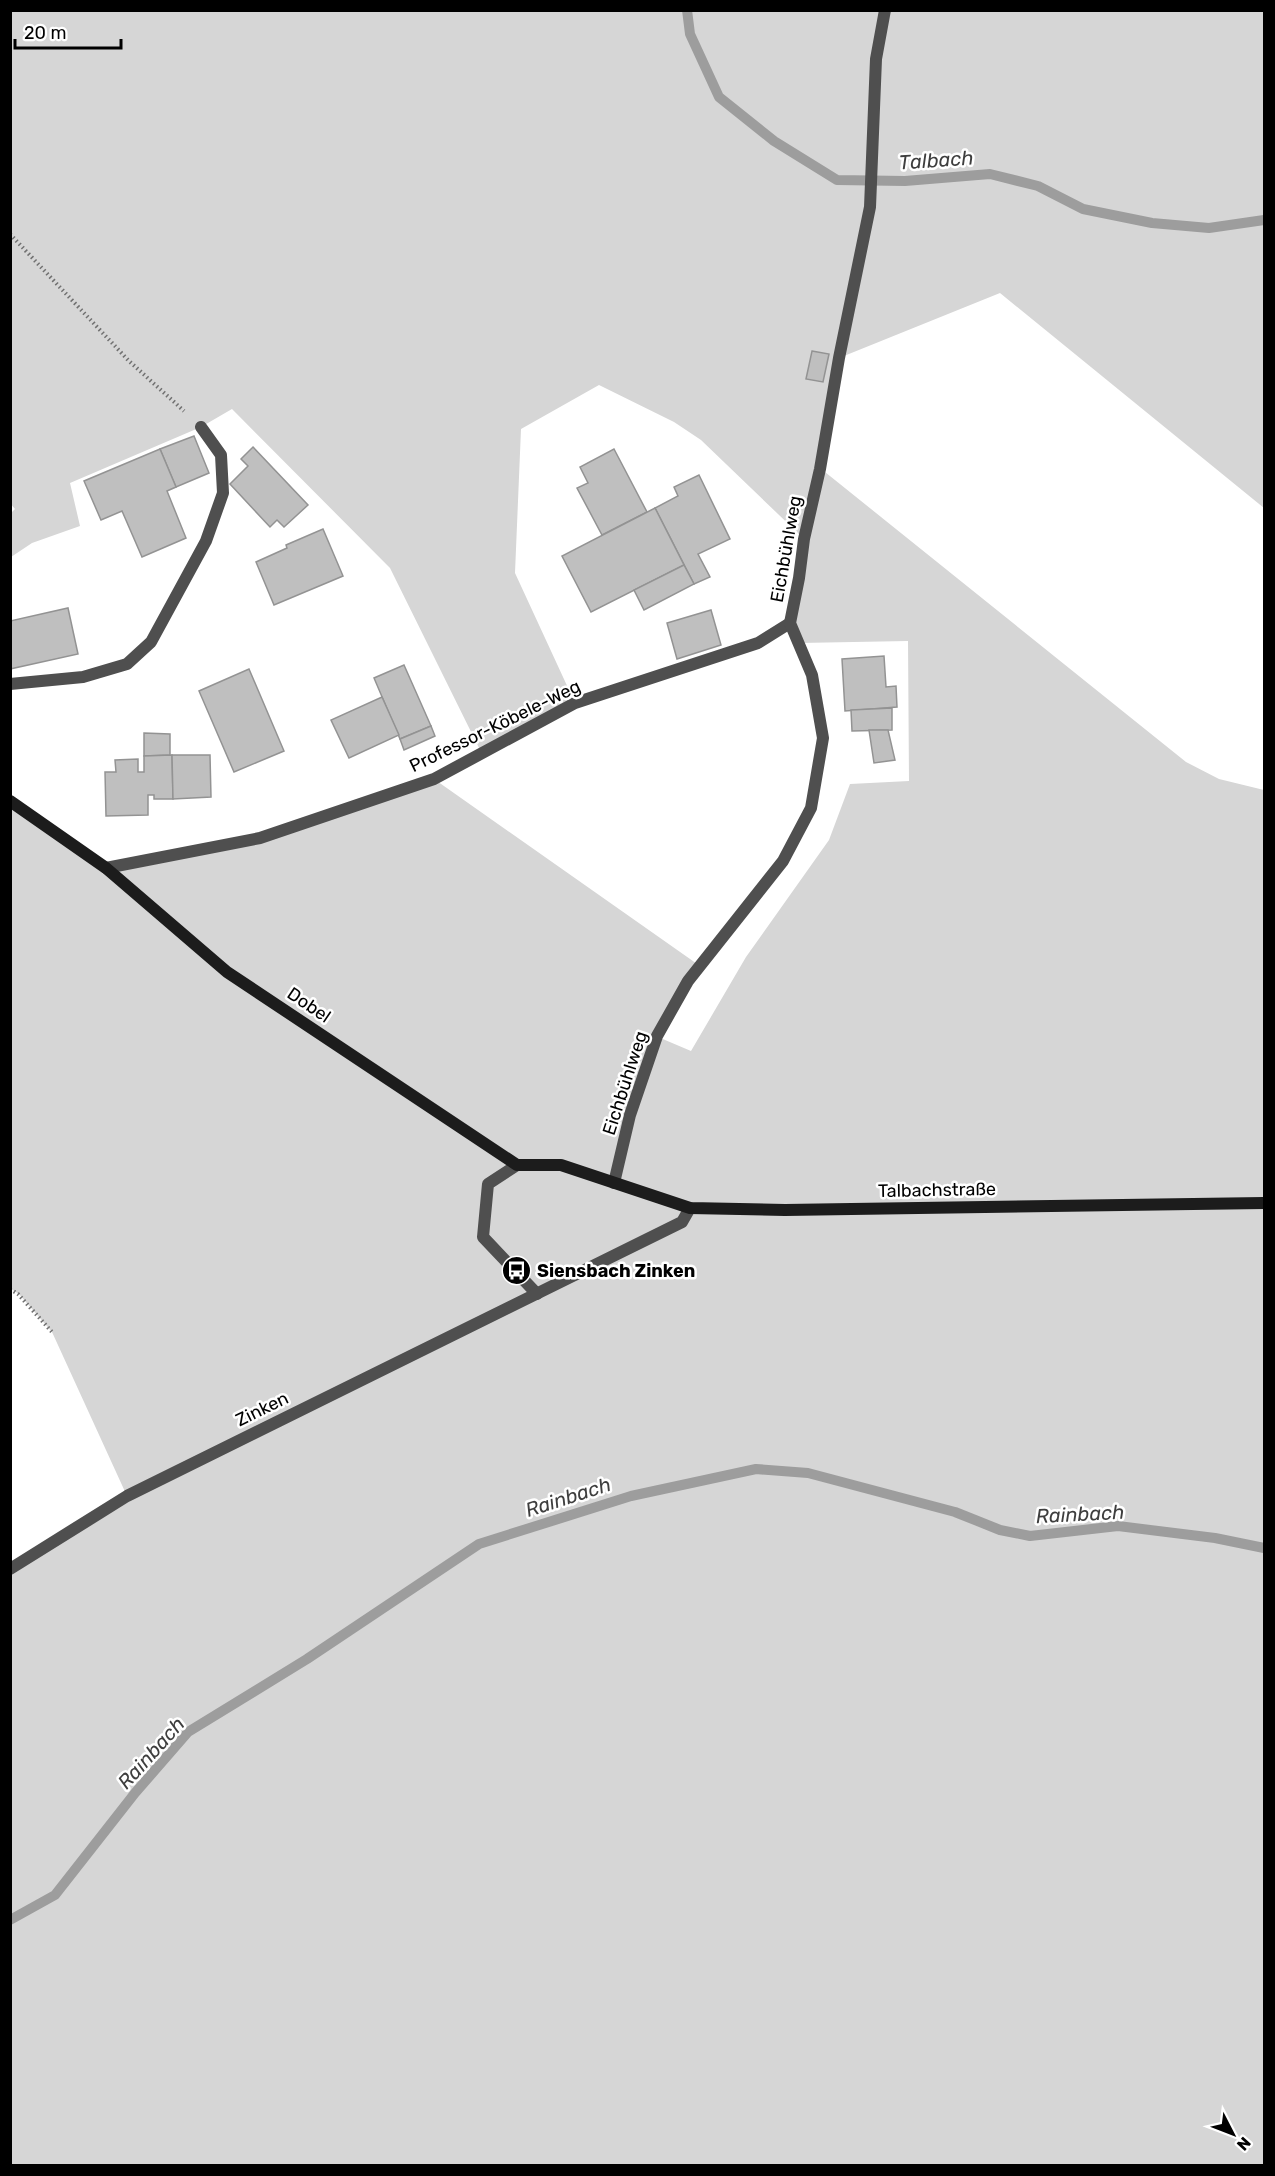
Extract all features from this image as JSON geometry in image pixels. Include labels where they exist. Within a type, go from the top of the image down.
[{"type":"street","name":"Eichbühlweg","points":[[614,1183],[630,1115],[657,1036],[688,981],[783,861],[811,808],[823,738],[812,675],[790,623],[804,539],[820,469],[839,358],[870,207],[876,59],[885,10]]},
{"type":"street","points":[[10,684],[83,677],[126,664],[151,642],[207,541],[223,493],[220,455],[201,427]]},
{"type":"street","name":"Professor-Köbele-Weg","points":[[106,868],[260,838],[424,783],[510,740],[575,703],[758,643],[790,623]]},
{"type":"street","name":"Dobel","points":[[10,801],[106,868],[227,972],[517,1165]]},
{"type":"street","points":[[537,1294],[483,1237],[488,1184],[517,1165],[561,1165],[614,1183]]},
{"type":"street","name":"Talbachstraße","points":[[614,1183],[690,1208],[785,1210],[1264,1203]]},
{"type":"street","name":"Zinken","points":[[10,1569],[127,1496],[682,1222],[690,1208]]},
{"type":"path","points":[[10,234],[129,361],[201,427]]},
{"type":"path","points":[[10,1288],[52,1332]]},
{"type":"shaded area","points":[[11,11],[1264,11],[1264,508],[1000,293],[839,358],[820,468],[1186,762],[1219,779],[1264,790],[1264,2165],[11,2165],[11,1569],[127,1496],[52,1332],[19,1294],[11,1289],[11,801],[106,868],[260,838],[434,779],[700,966],[658,1037],[691,1051],[746,957],[829,840],[850,784],[909,781],[908,641],[799,643],[790,623],[804,539],[701,440],[674,422],[599,385],[521,429],[515,573],[575,703],[482,754],[390,568],[232,409],[201,427],[70,483],[80,526],[32,543],[11,557],[11,513],[15,509],[10,503]]},
{"type":"building","points":[[812,351],[829,354],[823,382],[806,379]]},
{"type":"building","points":[[194,436],[209,473],[176,487],[160,449]]},
{"type":"building","points":[[253,447],[308,505],[284,527],[277,520],[270,527],[230,484],[248,466],[241,459]]},
{"type":"building","points":[[160,449],[176,487],[167,491],[186,538],[142,557],[122,511],[101,520],[84,481]]},
{"type":"building","points":[[614,449],[647,512],[602,535],[577,488],[588,483],[580,467]]},
{"type":"building","points":[[699,475],[730,539],[698,554],[710,577],[694,584],[655,508],[678,496],[674,487]]},
{"type":"building","points":[[655,508],[684,565],[591,612],[562,556]]},
{"type":"building","points":[[323,529],[343,576],[274,605],[256,562],[287,548],[286,545]]},
{"type":"building","points":[[684,565],[694,584],[644,610],[634,590]]},
{"type":"building","points":[[68,608],[78,654],[10,669],[10,621]]},
{"type":"building","points":[[711,610],[721,645],[677,659],[667,623]]},
{"type":"building","points":[[884,656],[886,687],[896,686],[897,707],[845,711],[842,659]]},
{"type":"building","points":[[404,665],[431,726],[400,739],[374,678]]},
{"type":"building","points":[[249,669],[284,751],[234,772],[199,691]]},
{"type":"building","points":[[382,697],[399,735],[349,758],[331,720]]},
{"type":"building","points":[[892,708],[892,730],[852,731],[851,710]]},
{"type":"building","points":[[431,726],[435,736],[404,750],[400,739]]},
{"type":"building","points":[[869,730],[888,730],[895,760],[874,763]]},
{"type":"building","points":[[144,733],[170,734],[170,755],[144,756]]},
{"type":"building","points":[[172,755],[173,799],[154,799],[154,795],[148,795],[148,815],[106,816],[105,772],[116,772],[115,760],[138,759],[138,772],[144,772],[144,756]]},
{"type":"building","points":[[172,755],[210,755],[211,797],[173,799]]},
{"type":"waterway","name":"Talbach","points":[[687,10],[690,34],[719,97],[774,141],[837,180],[905,181],[990,174],[1038,186],[1083,209],[1152,223],[1209,228],[1264,220]]},
{"type":"waterway","name":"Rainbach","points":[[10,1920],[55,1895],[135,1793],[188,1732],[307,1659],[479,1544],[631,1496],[756,1469],[808,1473],[955,1512],[1000,1530],[1030,1536],[1118,1526],[1215,1538],[1264,1548]]},
{"type":"place","name":"Siensbach Zinken","points":[[516,1271]]}]
